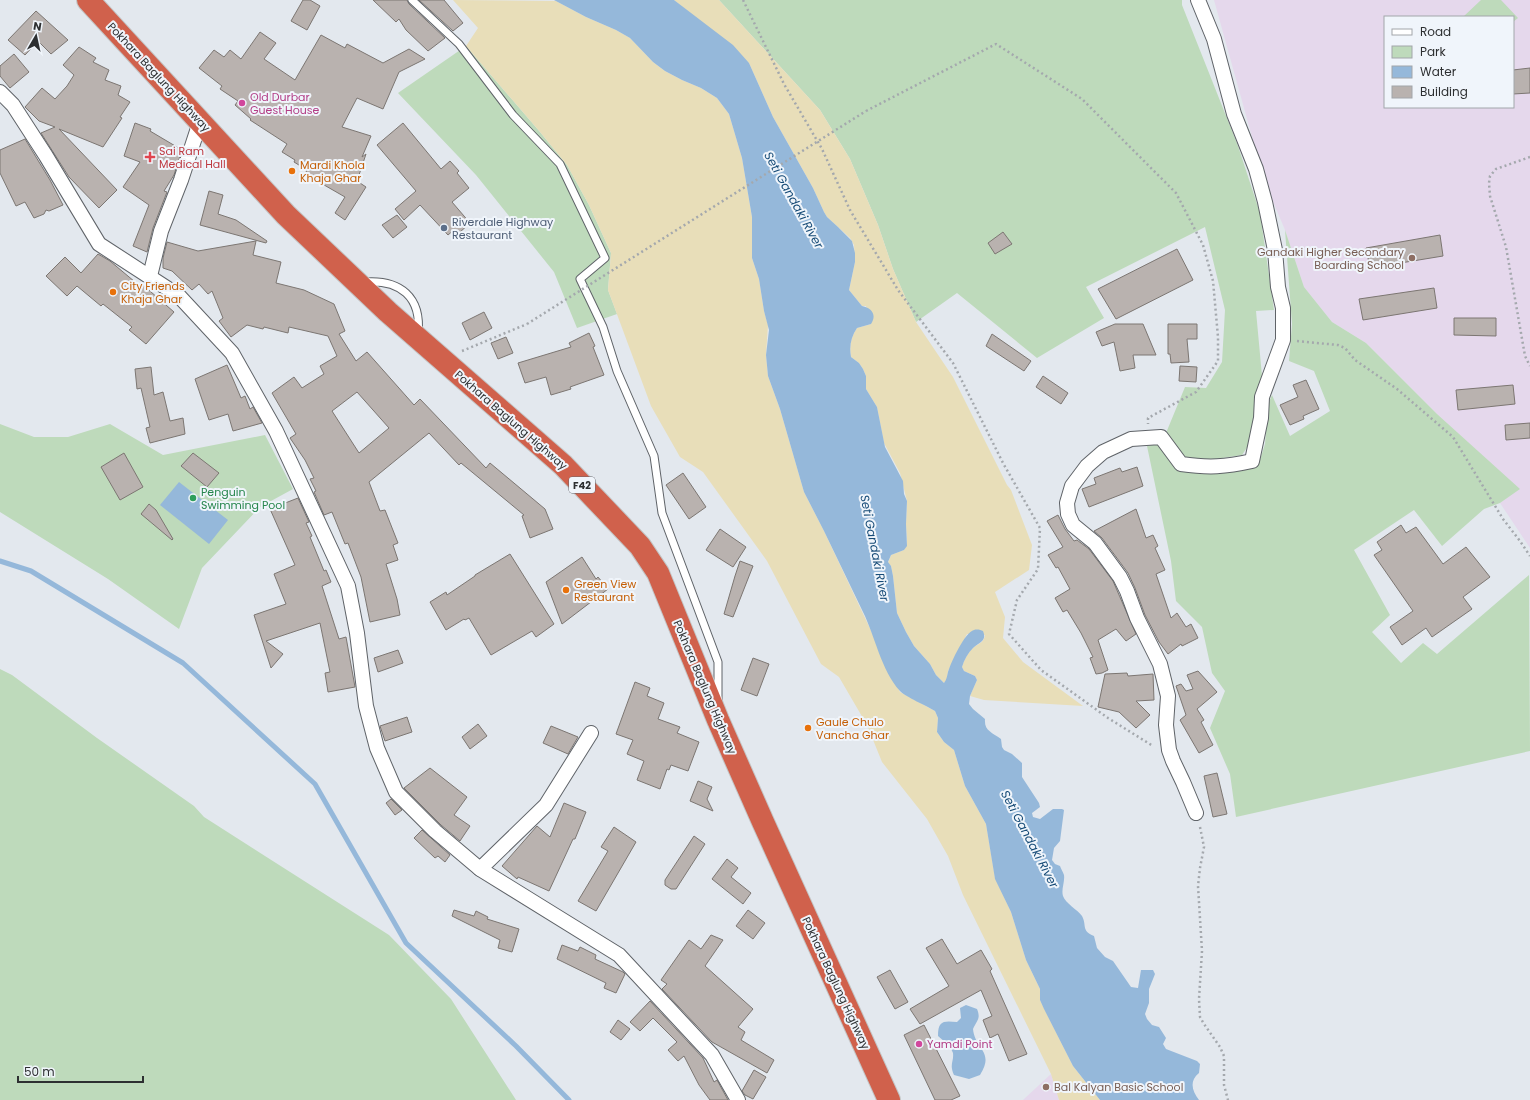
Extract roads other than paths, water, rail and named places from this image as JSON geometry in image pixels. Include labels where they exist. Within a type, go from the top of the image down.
[{"type":"highway","name":"Pokhara Baglung Highway","points":[[88,0],[286,215],[462,378],[563,465],[640,546],[658,573],[718,720],[889,1100]]},
{"type":"street","points":[[1196,812],[1169,750],[1166,725],[1168,696],[1160,664],[1137,618],[1127,591],[1120,578],[1095,543],[1073,525],[1068,514],[1067,503],[1069,492],[1087,466],[1103,452],[1131,439],[1160,437],[1181,464],[1203,467],[1225,467],[1252,461],[1261,418],[1262,397],[1283,340],[1283,308],[1278,287],[1275,250],[1265,202],[1256,169],[1234,114],[1214,39],[1198,0]]},
{"type":"street","points":[[0,92],[13,105],[46,156],[99,244],[179,296],[232,353],[276,430],[348,586],[357,633],[366,706],[377,748],[396,792],[435,831],[480,869],[619,955],[712,1055],[738,1100]]},
{"type":"street","points":[[150,276],[161,231],[181,180],[200,122]]},
{"type":"street","points":[[480,869],[546,805],[591,733]]},
{"type":"lane","points":[[412,0],[459,44],[513,115],[560,164],[605,258],[580,279],[603,327],[617,371],[654,456],[662,513],[718,662],[718,720]]},
{"type":"water","name":"Seti Gandaki River","points":[[554,0],[674,0],[733,45],[749,63],[773,117],[813,188],[824,212],[827,217],[852,241],[855,253],[855,262],[849,290],[862,306],[871,310],[874,318],[871,324],[857,328],[852,338],[850,353],[851,357],[859,363],[866,376],[866,389],[877,407],[885,447],[903,481],[904,494],[907,501],[907,546],[904,550],[891,555],[888,562],[891,566],[893,576],[897,613],[914,646],[944,683],[955,655],[970,632],[974,630],[983,631],[983,639],[969,652],[962,667],[964,671],[975,676],[977,680],[970,696],[969,704],[985,719],[987,729],[1001,739],[1004,750],[1012,754],[1022,763],[1022,777],[1039,803],[1040,807],[1032,813],[1033,817],[1040,819],[1053,809],[1064,810],[1060,841],[1054,848],[1052,860],[1055,864],[1060,866],[1064,875],[1062,891],[1064,899],[1082,916],[1087,932],[1094,936],[1097,948],[1105,957],[1113,961],[1131,987],[1138,988],[1141,970],[1153,970],[1155,974],[1149,989],[1149,1003],[1145,1014],[1152,1025],[1159,1027],[1166,1038],[1163,1044],[1166,1049],[1197,1061],[1200,1064],[1199,1073],[1194,1079],[1193,1083],[1193,1090],[1199,1100],[1100,1100],[1073,1066],[1044,1009],[1040,1000],[1040,989],[1026,960],[1011,912],[995,879],[986,824],[965,786],[954,750],[944,742],[937,732],[938,718],[935,711],[900,691],[893,683],[883,663],[863,612],[804,492],[780,409],[768,376],[766,355],[769,330],[764,311],[759,279],[752,258],[752,217],[742,158],[729,114],[717,98],[701,88],[665,71],[653,62],[630,38]]},
{"type":"water","points":[[179,482],[228,520],[209,544],[160,505]]},
{"type":"water","points":[[966,1005],[977,1009],[979,1017],[973,1029],[974,1036],[985,1055],[986,1061],[980,1075],[969,1079],[954,1075],[952,1068],[952,1050],[938,1036],[939,1027],[941,1024],[945,1022],[957,1022],[961,1018],[960,1008]]},
{"type":"waterway","points":[[0,561],[31,571],[183,663],[315,784],[406,943],[516,1046],[569,1100]]},
{"type":"place","name":"Old Durbar Guest House","points":[[242,103]]},
{"type":"place","name":"Sai Ram Medical Hall","points":[[150,157]]},
{"type":"place","name":"Mardi Khola Khaja Ghar","points":[[292,171]]},
{"type":"place","name":"Riverdale Highway Restaurant","points":[[444,228]]},
{"type":"place","name":"Gandaki Higher Secondary Boarding School","points":[[1412,258]]},
{"type":"place","name":"City Friends Khaja Ghar","points":[[113,292]]},
{"type":"place","name":"Penguin Swimming Pool","points":[[193,498]]},
{"type":"place","name":"Green View Restaurant","points":[[566,590]]},
{"type":"place","name":"Gaule Chulo Vancha Ghar","points":[[808,728]]},
{"type":"place","name":"Yamdi Point","points":[[919,1044]]},
{"type":"place","name":"Bal Kalyan Basic School","points":[[1046,1087]]}]
